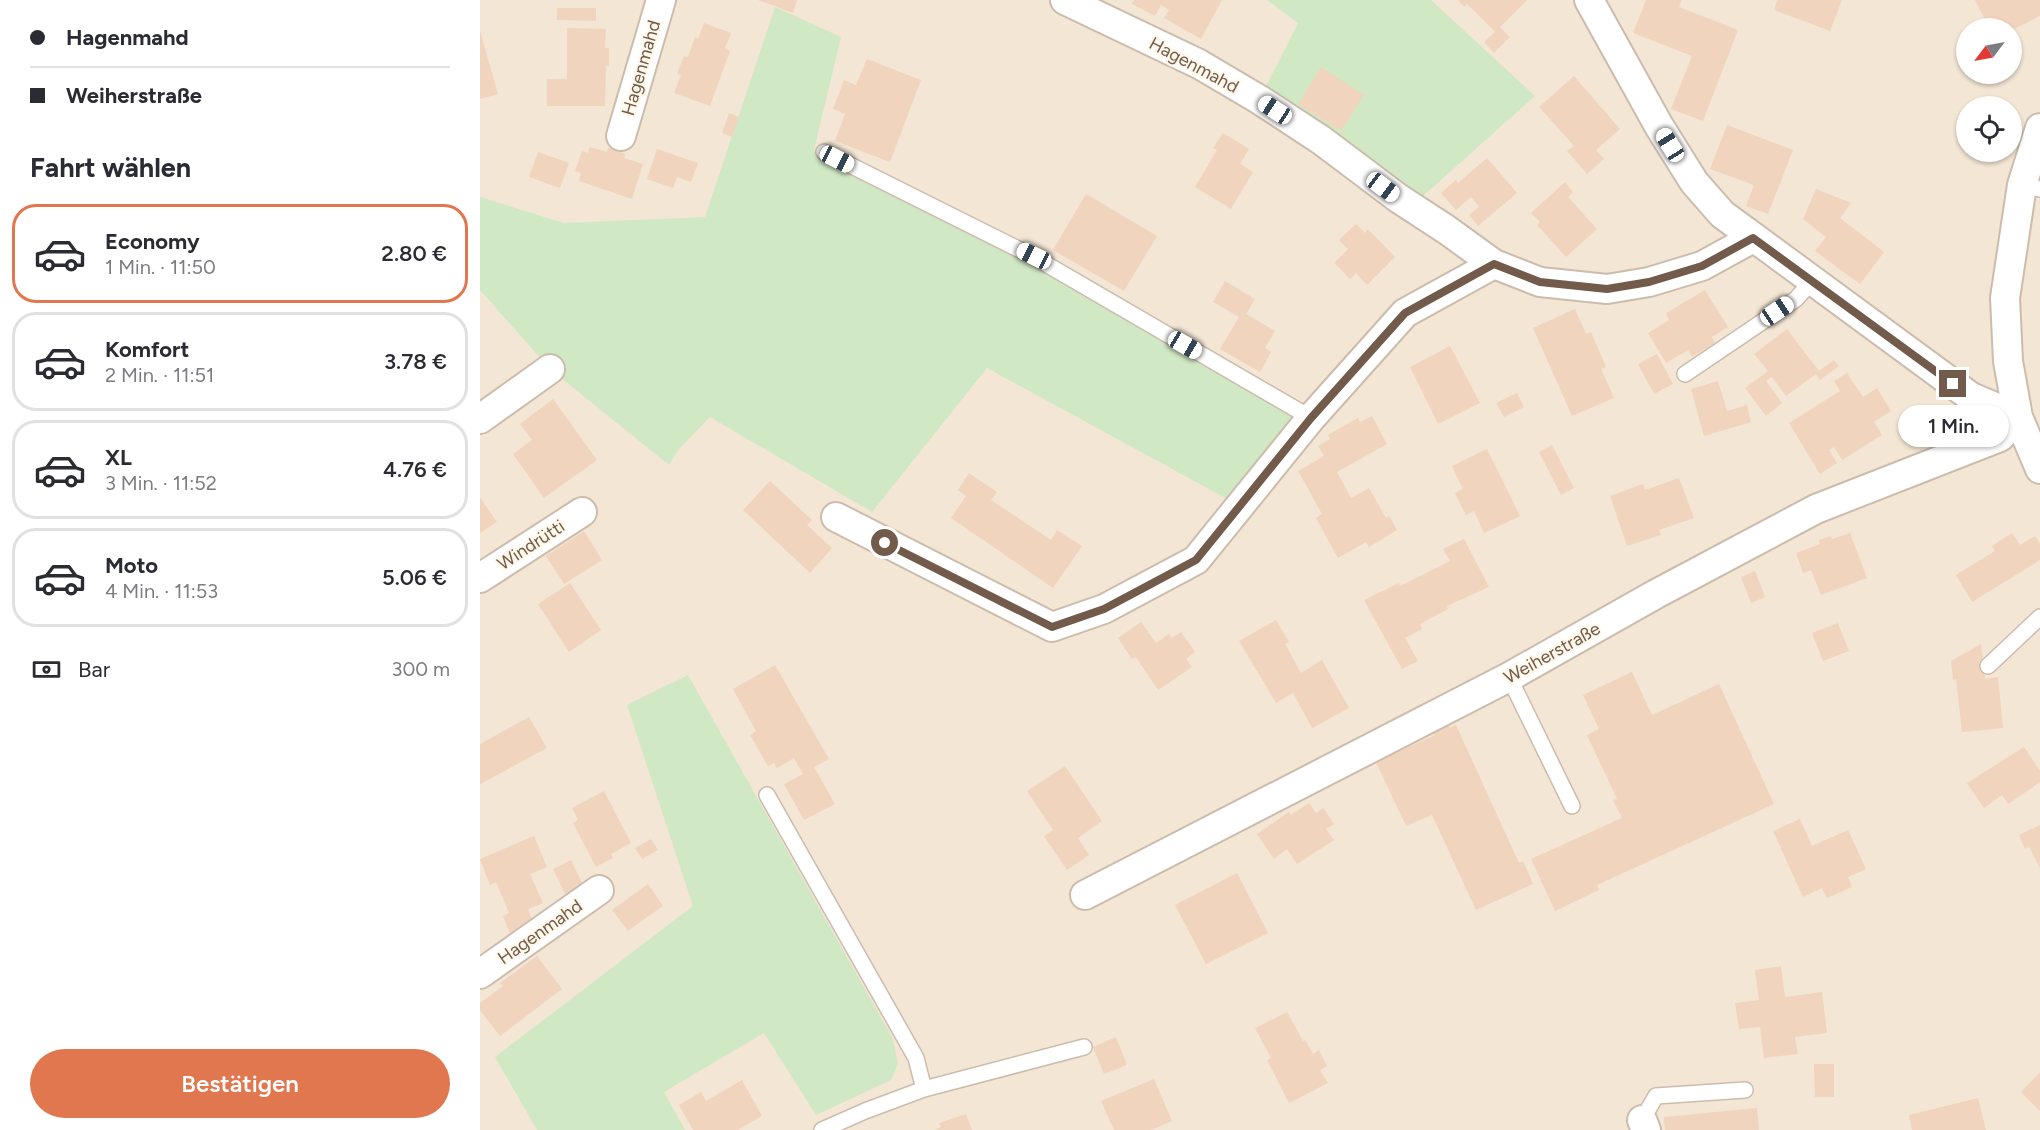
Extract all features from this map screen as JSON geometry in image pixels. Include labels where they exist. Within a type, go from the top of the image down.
[{"type":"street","name":"Hagenmahd","points":[[621,136],[661,0]]},
{"type":"street","name":"Hagenmahd","points":[[1065,0],[1199,64],[1260,100],[1321,140],[1398,198],[1494,264],[1540,282],[1607,289],[1649,282],[1702,266],[1753,238]]},
{"type":"street","points":[[1589,0],[1659,126],[1694,182],[1722,213],[1971,397],[2018,417]]},
{"type":"street","points":[[2040,128],[2031,187],[2005,298],[2008,361],[2018,417],[2040,469]]},
{"type":"street","points":[[836,517],[1052,627],[1104,609],[1196,560],[1311,418],[1405,313],[1494,264]]},
{"type":"street","points":[[480,419],[550,369]]},
{"type":"street","name":"Weiherstraße","points":[[1085,896],[1509,677],[1815,508],[2000,437],[2018,417]]},
{"type":"street","name":"Windrütti","points":[[480,578],[582,512]]},
{"type":"street","name":"Hagenmahd","points":[[480,974],[599,890]]},
{"type":"lane","points":[[824,152],[1034,256],[1311,418]]},
{"type":"lane","points":[[1686,374],[1796,299],[1813,280]]},
{"type":"lane","points":[[1988,666],[2040,617]]},
{"type":"lane","points":[[1509,677],[1572,806]]},
{"type":"lane","points":[[767,795],[916,1058],[924,1089]]},
{"type":"lane","points":[[822,1130],[924,1089],[1084,1047]]},
{"type":"lane","points":[[1644,1125],[1656,1096],[1745,1090]]},
{"type":"shaded area","points":[[480,0],[2040,0],[2040,1130],[480,1130]]},
{"type":"green space","points":[[1267,0],[1431,0],[1535,96],[1423,196],[1264,90],[1298,23]]},
{"type":"green space","points":[[775,7],[841,37],[814,150],[1034,256],[1311,418],[1240,506],[987,368],[872,512],[710,417],[679,449],[669,465],[550,369],[480,290],[480,197],[564,223],[705,217]]},
{"type":"green space","points":[[688,675],[893,1039],[898,1064],[891,1080],[816,1115],[764,1033],[664,1092],[685,1130],[537,1130],[495,1057],[693,906],[627,705]]},
{"type":"building","points":[[758,0],[797,0],[793,13]]},
{"type":"building","points":[[1134,0],[1222,0],[1201,39],[1164,18],[1169,10],[1161,5],[1155,16],[1132,4]]},
{"type":"building","points":[[1458,0],[1527,0],[1500,27],[1510,37],[1494,53],[1484,42],[1495,32],[1467,4],[1464,7]]},
{"type":"building","points":[[1646,0],[1682,0],[1679,7],[1738,30],[1703,121],[1671,109],[1692,56],[1633,33]]},
{"type":"building","points":[[1777,0],[1842,0],[1830,31],[1774,10]]},
{"type":"building","points":[[1975,0],[2040,0],[2040,16],[2022,25],[2022,18],[1984,18]]},
{"type":"building","points":[[557,8],[596,8],[596,21],[557,20]]},
{"type":"building","points":[[704,23],[731,33],[725,48],[730,51],[710,106],[674,93],[681,75],[677,74],[684,56],[688,57],[695,37],[698,39]]},
{"type":"building","points":[[567,28],[606,29],[605,48],[609,48],[609,66],[606,66],[605,106],[547,106],[547,79],[567,79]]},
{"type":"building","points":[[480,31],[498,94],[480,99]]},
{"type":"building","points":[[867,59],[921,80],[890,162],[835,141],[845,114],[833,109],[844,80],[856,85]]},
{"type":"building","points":[[1321,67],[1364,95],[1341,131],[1298,104]]},
{"type":"building","points":[[1574,76],[1620,129],[1596,150],[1604,159],[1587,174],[1567,151],[1574,146],[1539,107]]},
{"type":"building","points":[[729,113],[739,117],[732,137],[722,133]]},
{"type":"building","points":[[1727,125],[1793,150],[1768,214],[1746,206],[1754,185],[1710,169]]},
{"type":"building","points":[[1223,133],[1249,149],[1240,164],[1253,172],[1231,209],[1195,187],[1217,150],[1213,148]]},
{"type":"building","points":[[590,147],[607,152],[608,148],[625,154],[624,158],[643,164],[632,199],[579,181],[581,173],[575,171],[582,151],[588,153]]},
{"type":"building","points":[[657,149],[698,163],[691,182],[677,177],[673,188],[647,179]]},
{"type":"building","points":[[538,152],[569,163],[560,188],[529,177]]},
{"type":"building","points":[[1487,158],[1517,193],[1478,226],[1469,215],[1479,207],[1471,197],[1456,210],[1441,193],[1456,180],[1458,183]]},
{"type":"building","points":[[1565,182],[1573,192],[1568,197],[1597,229],[1566,257],[1537,225],[1540,222],[1531,213]]},
{"type":"building","points":[[1816,189],[1851,203],[1840,218],[1884,252],[1860,284],[1815,251],[1826,237],[1803,219]]},
{"type":"building","points":[[1086,194],[1157,236],[1124,291],[1053,250]]},
{"type":"building","points":[[1356,224],[1365,233],[1368,229],[1395,257],[1367,285],[1356,273],[1350,279],[1334,263],[1348,249],[1339,240]]},
{"type":"building","points":[[1225,281],[1255,299],[1246,314],[1275,331],[1265,348],[1271,352],[1260,372],[1220,349],[1239,317],[1213,302]]},
{"type":"building","points":[[1705,290],[1728,327],[1712,337],[1715,343],[1692,357],[1688,350],[1666,363],[1648,333],[1669,320],[1666,313]]},
{"type":"building","points":[[1575,309],[1586,334],[1591,332],[1606,367],[1601,369],[1614,398],[1572,416],[1533,328]]},
{"type":"building","points":[[1787,329],[1819,371],[1834,360],[1839,366],[1820,380],[1816,374],[1786,396],[1772,377],[1766,381],[1782,403],[1766,416],[1745,388],[1768,371],[1754,354]]},
{"type":"building","points":[[1450,346],[1480,403],[1438,424],[1410,367]]},
{"type":"building","points":[[1657,354],[1673,384],[1654,394],[1638,364]]},
{"type":"building","points":[[1847,373],[1863,397],[1877,388],[1891,411],[1874,422],[1882,435],[1842,460],[1834,447],[1829,450],[1837,463],[1820,474],[1789,423],[1840,391],[1834,381]]},
{"type":"building","points":[[1718,381],[1727,411],[1747,405],[1751,422],[1704,436],[1691,389]]},
{"type":"building","points":[[1517,393],[1524,407],[1504,417],[1496,403]]},
{"type":"building","points":[[553,399],[597,460],[544,498],[513,454],[532,440],[520,424]]},
{"type":"building","points":[[1372,416],[1387,444],[1337,472],[1351,498],[1369,488],[1386,518],[1389,516],[1397,530],[1369,547],[1366,542],[1338,558],[1316,518],[1322,514],[1298,471],[1324,456],[1318,446],[1330,439],[1328,435],[1358,418],[1360,422]]},
{"type":"building","points":[[1552,445],[1574,488],[1561,495],[1539,452]]},
{"type":"building","points":[[1487,449],[1520,516],[1484,533],[1474,511],[1466,515],[1455,493],[1463,489],[1452,466]]},
{"type":"building","points":[[969,473],[997,492],[991,500],[1051,540],[1057,530],[1082,546],[1053,588],[951,518],[966,496],[958,490]]},
{"type":"building","points":[[1679,478],[1694,518],[1659,530],[1661,535],[1627,546],[1610,496],[1643,484],[1645,490]]},
{"type":"building","points":[[770,481],[812,520],[807,525],[832,548],[810,573],[743,510]]},
{"type":"building","points":[[480,497],[497,522],[480,533]]},
{"type":"building","points":[[584,531],[602,560],[564,584],[546,556]]},
{"type":"building","points":[[1850,533],[1867,578],[1821,595],[1811,570],[1803,573],[1796,553],[1820,544],[1819,540],[1831,536],[1832,539]]},
{"type":"building","points":[[2012,533],[2020,545],[2035,536],[2040,544],[2040,560],[1972,602],[1956,575],[1995,551],[1992,546]]},
{"type":"building","points":[[1464,539],[1489,587],[1447,606],[1448,609],[1420,624],[1422,629],[1405,638],[1418,661],[1402,669],[1364,600],[1399,583],[1400,586],[1450,561],[1443,549]]},
{"type":"building","points":[[1755,571],[1765,597],[1751,603],[1741,577]]},
{"type":"building","points":[[570,583],[601,630],[569,652],[538,604]]},
{"type":"building","points":[[1276,620],[1289,642],[1285,644],[1301,673],[1322,660],[1349,708],[1312,728],[1293,693],[1276,703],[1239,641]]},
{"type":"building","points":[[1141,622],[1156,643],[1169,634],[1172,638],[1181,632],[1195,652],[1186,659],[1192,667],[1158,690],[1136,657],[1132,659],[1118,638]]},
{"type":"building","points":[[1838,623],[1849,651],[1823,661],[1812,633]]},
{"type":"building","points":[[1981,644],[1985,679],[1998,677],[2003,728],[1962,732],[1956,679],[1953,680],[1951,661]]},
{"type":"building","points":[[775,665],[829,759],[814,767],[835,804],[804,820],[784,784],[803,774],[794,758],[777,768],[774,763],[768,766],[750,735],[756,731],[733,689]]},
{"type":"building","points":[[1632,672],[1652,715],[1719,684],[1774,804],[1597,885],[1599,890],[1555,911],[1531,859],[1622,818],[1613,800],[1617,799],[1587,735],[1599,729],[1583,695]]},
{"type":"building","points":[[529,717],[547,748],[480,784],[480,744]]},
{"type":"building","points":[[1447,722],[1450,728],[1456,725],[1519,863],[1523,861],[1533,884],[1476,910],[1432,815],[1406,826],[1376,762],[1435,735],[1432,728]]},
{"type":"building","points":[[2024,747],[2040,771],[2040,782],[2008,804],[2002,795],[1984,808],[1967,783]]},
{"type":"building","points":[[1065,766],[1102,821],[1078,838],[1089,855],[1067,870],[1044,836],[1053,830],[1027,791]]},
{"type":"building","points":[[604,791],[631,843],[611,854],[613,858],[596,867],[573,823],[578,820],[572,808]]},
{"type":"building","points":[[1309,803],[1316,813],[1323,808],[1334,824],[1326,829],[1334,840],[1297,864],[1287,849],[1274,859],[1257,834],[1289,812],[1291,815]]},
{"type":"building","points":[[1800,819],[1812,846],[1848,830],[1866,869],[1848,877],[1852,887],[1827,898],[1822,888],[1803,897],[1773,831]]},
{"type":"building","points":[[2040,825],[2040,868],[2029,847],[2025,849],[2019,835]]},
{"type":"building","points":[[534,836],[547,867],[530,874],[543,903],[528,909],[532,920],[510,934],[503,916],[509,913],[496,882],[490,885],[480,859]]},
{"type":"building","points":[[651,839],[658,850],[642,859],[635,848]]},
{"type":"building","points":[[571,860],[583,885],[565,894],[553,869]]},
{"type":"building","points":[[1237,873],[1268,933],[1206,964],[1175,905]]},
{"type":"building","points":[[648,884],[663,906],[628,931],[612,910]]},
{"type":"building","points":[[537,956],[562,989],[500,1036],[480,1010],[480,1003],[503,986],[500,983]]},
{"type":"building","points":[[1781,966],[1785,997],[1822,992],[1827,1033],[1795,1037],[1798,1054],[1764,1058],[1760,1027],[1739,1029],[1735,1003],[1759,1000],[1755,970]]},
{"type":"building","points":[[1287,1012],[1313,1054],[1319,1050],[1327,1066],[1320,1070],[1328,1083],[1289,1103],[1267,1060],[1271,1058],[1255,1028]]},
{"type":"building","points":[[1116,1037],[1127,1065],[1104,1074],[1093,1047]]},
{"type":"building","points":[[1814,1064],[1834,1064],[1834,1097],[1815,1097]]},
{"type":"building","points":[[2040,1072],[2040,1111],[2021,1092]]},
{"type":"building","points":[[1154,1079],[1172,1121],[1151,1130],[1114,1130],[1101,1101]]},
{"type":"building","points":[[742,1080],[762,1116],[738,1130],[693,1130],[679,1105],[701,1092],[706,1101]]},
{"type":"building","points":[[1978,1098],[1986,1130],[1912,1130],[1909,1115]]},
{"type":"building","points":[[1757,1108],[1759,1130],[1665,1130],[1664,1117]]},
{"type":"building","points":[[966,1114],[972,1130],[935,1130],[941,1127],[939,1123]]},
{"type":"route","points":[[885,543],[1052,627],[1104,609],[1196,560],[1311,418],[1405,313],[1494,264],[1540,282],[1607,289],[1649,282],[1702,266],[1753,238],[1953,384]]}]
